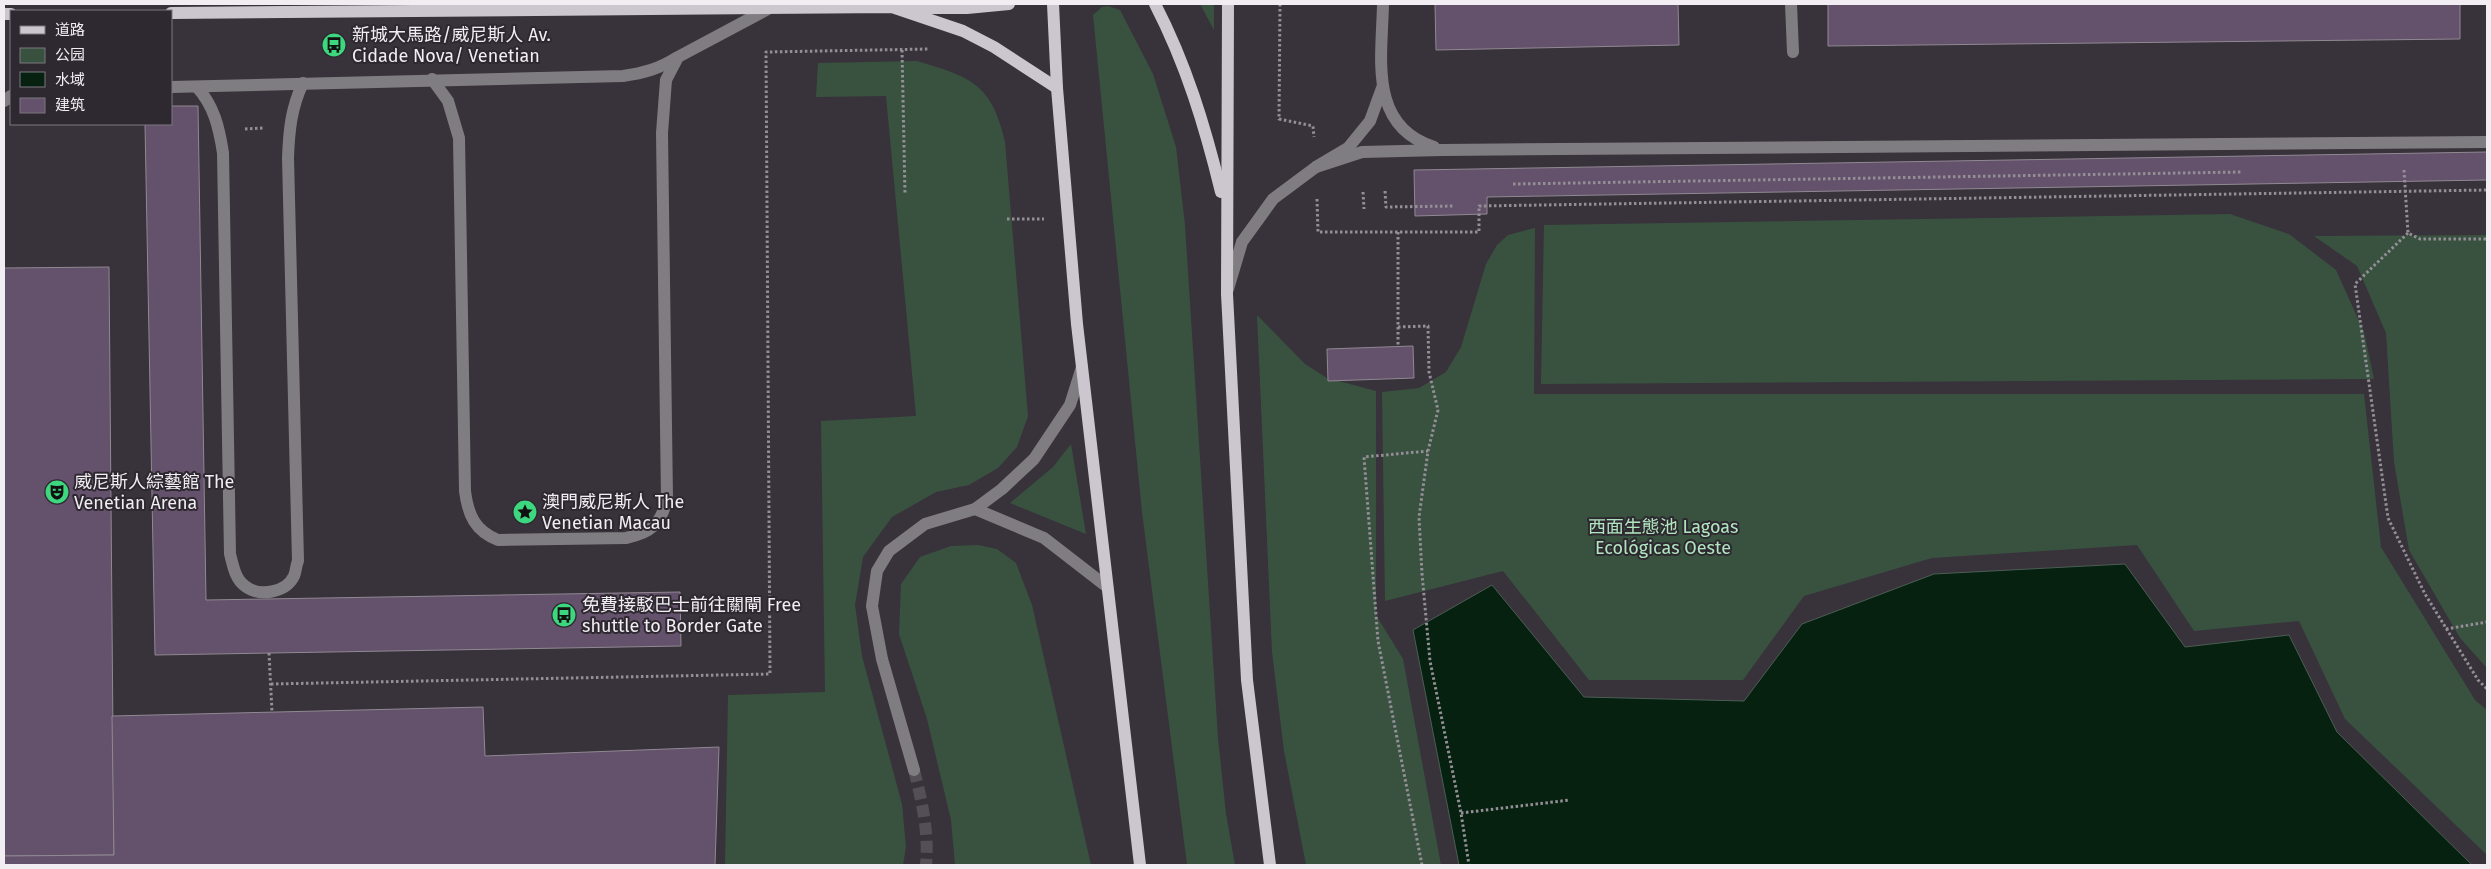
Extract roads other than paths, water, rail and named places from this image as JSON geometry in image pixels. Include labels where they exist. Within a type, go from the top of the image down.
[{"type":"main road","points":[[172,13],[967,8],[1009,4]]},
{"type":"main road","points":[[1054,4],[1057,88],[1077,324],[1106,586],[1140,865]]},
{"type":"main road","points":[[1155,4],[1174,42],[1189,79],[1208,137],[1226,212]]},
{"type":"main road","points":[[1228,4],[1227,294],[1247,680],[1270,865]]},
{"type":"main road","points":[[892,8],[963,31],[994,46],[1057,88]]},
{"type":"street","points":[[1383,4],[1382,88],[1389,110],[1402,130],[1421,143],[1442,150]]},
{"type":"street","points":[[1791,4],[1792,52]]},
{"type":"street","points":[[172,87],[432,79],[623,76],[641,74],[656,69],[768,9]]},
{"type":"street","points":[[432,79],[448,101],[459,138],[465,491],[468,509],[475,525],[488,536],[498,540],[626,538],[642,535],[656,525],[664,513],[667,499],[662,104],[666,80],[678,57]]},
{"type":"street","points":[[196,87],[209,100],[219,131],[223,153],[230,554],[236,574],[244,586],[259,592],[272,592],[286,586],[294,576],[298,549],[289,127],[294,101],[304,83]]},
{"type":"street","points":[[1227,294],[1242,242],[1272,199],[1316,167],[1348,148],[1370,121],[1382,88]]},
{"type":"street","points":[[1316,167],[1362,152],[1442,150],[2487,142]]},
{"type":"street","points":[[914,770],[882,659],[872,606],[876,571],[889,551],[925,524],[975,509],[1002,489],[1034,459],[1070,405],[1083,365]]},
{"type":"street","points":[[975,509],[1044,538],[1106,586]]},
{"type":"water","points":[[2125,564],[2185,647],[2289,635],[2337,732],[2472,865],[1459,865],[1413,630],[1492,585],[1584,697],[1744,701],[1802,624],[1934,574]]},
{"type":"tunnel","points":[[914,770],[924,817],[927,841],[926,865]]},
{"type":"place","name":"新城大馬路/威尼斯人 Av. Cidade Nova/ Venetian","points":[[334,45]]},
{"type":"place","name":"威尼斯人綜藝館 The Venetian Arena","points":[[57,492]]},
{"type":"place","name":"澳門威尼斯人 The Venetian Macau","points":[[525,512]]},
{"type":"place","name":"免費接駁巴士前往關閘 Free shuttle to Border Gate","points":[[564,615]]},
{"type":"park label","name":"西面生態池 Lagoas Ecológicas Oeste","points":[[1663,537]]}]
